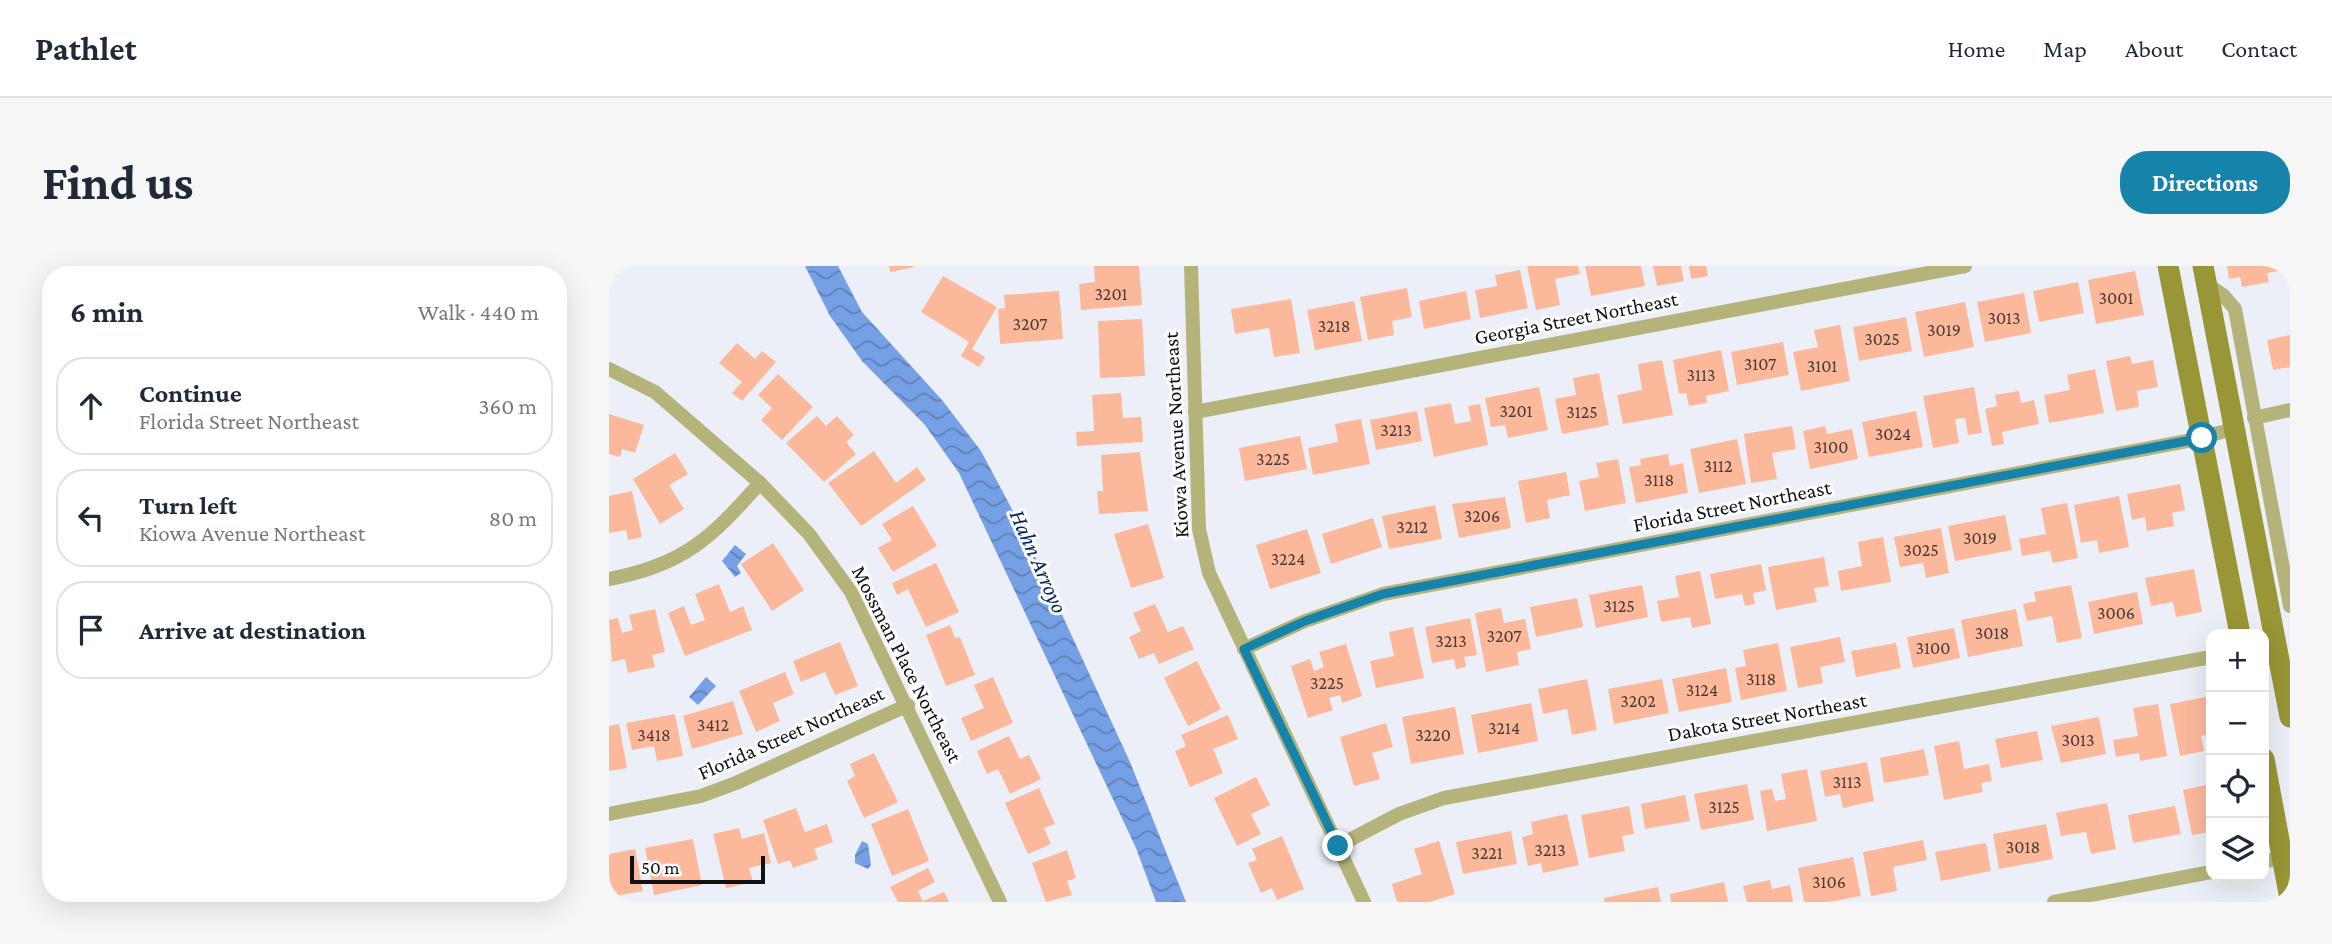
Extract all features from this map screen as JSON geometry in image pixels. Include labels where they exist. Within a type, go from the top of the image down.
[{"type":"main road","points":[[2168,266],[2239,629]]},
{"type":"main road","points":[[2205,275],[2270,645],[2290,717]]},
{"type":"main road","points":[[2269,792],[2279,859],[2290,899]]},
{"type":"street","name":"Kiowa Avenue Northeast","points":[[1191,266],[1199,529],[1216,593],[1364,902]]},
{"type":"street","name":"Georgia Street Northeast","points":[[1195,412],[1965,266]]},
{"type":"street","points":[[2205,275],[2235,309],[2290,606]]},
{"type":"street","name":"Mossman Place Northeast","points":[[609,369],[655,392],[760,483],[809,534],[851,592],[908,705],[1000,902]]},
{"type":"street","points":[[2254,418],[2290,410]]},
{"type":"street","name":"Florida Street Northeast","points":[[1244,649],[1305,621],[1383,594],[2202,438],[2234,429]]},
{"type":"street","points":[[609,579],[657,568],[688,552],[715,533],[760,483]]},
{"type":"street","name":"Dakota Street Northeast","points":[[1338,846],[1399,814],[1444,798],[2206,658]]},
{"type":"street","name":"Florida Street Northeast","points":[[609,814],[701,796],[736,783],[908,705]]},
{"type":"street","points":[[2054,902],[2206,873]]},
{"type":"water","points":[[805,266],[838,266],[862,312],[942,400],[981,451],[1022,528],[1130,762],[1186,902],[1156,902],[1136,848],[959,473],[925,425],[862,361],[830,316]]},
{"type":"water","points":[[735,545],[746,554],[737,566],[741,573],[735,577],[722,561]]},
{"type":"water","points":[[706,677],[716,686],[698,705],[689,697]]},
{"type":"water","points":[[862,841],[868,844],[871,865],[868,869],[855,863],[855,855]]},
{"type":"building","points":[[889,266],[914,266],[914,267],[890,272]]},
{"type":"building","points":[[1094,266],[1139,266],[1142,305],[1081,310],[1079,284],[1095,282]]},
{"type":"building","points":[[1527,266],[1578,266],[1580,274],[1555,279],[1560,305],[1536,310]]},
{"type":"building","points":[[1585,266],[1641,266],[1645,286],[1591,296]]},
{"type":"building","points":[[1653,266],[1681,266],[1684,281],[1657,286]]},
{"type":"building","points":[[1689,266],[1706,266],[1708,276],[1691,279]]},
{"type":"building","points":[[2227,266],[2289,266],[2289,269],[2267,273],[2269,282],[2242,287],[2240,277],[2229,279]]},
{"type":"building","points":[[1520,270],[1528,308],[1480,318],[1475,290],[1497,286],[1495,275]]},
{"type":"building","points":[[2135,271],[2144,315],[2096,324],[2088,280]]},
{"type":"building","points":[[943,276],[997,307],[972,349],[985,357],[979,367],[961,356],[969,342],[921,312]]},
{"type":"building","points":[[2078,282],[2084,313],[2039,322],[2033,291]]},
{"type":"building","points":[[1407,288],[1412,317],[1392,321],[1394,335],[1368,340],[1360,297]]},
{"type":"building","points":[[1059,291],[1063,339],[1000,344],[998,309],[1005,308],[1004,295]]},
{"type":"building","points":[[1466,291],[1471,319],[1424,329],[1419,301]]},
{"type":"building","points":[[2024,293],[2031,333],[1985,342],[1977,302]]},
{"type":"building","points":[[1291,299],[1300,353],[1274,357],[1269,328],[1235,334],[1231,309]]},
{"type":"building","points":[[1354,301],[1362,341],[1315,350],[1307,310]]},
{"type":"building","points":[[1965,302],[1974,347],[1924,357],[1915,312]]},
{"type":"building","points":[[1906,317],[1912,351],[1859,361],[1853,327]]},
{"type":"building","points":[[1142,319],[1145,376],[1100,378],[1098,321]]},
{"type":"building","points":[[1840,325],[1850,381],[1801,391],[1793,352],[1818,347],[1814,330]]},
{"type":"building","points":[[2290,335],[2290,367],[2273,370],[2267,340]]},
{"type":"building","points":[[1783,342],[1789,375],[1737,385],[1731,352]]},
{"type":"building","points":[[737,343],[755,359],[762,351],[776,362],[742,401],[732,393],[742,382],[719,363]]},
{"type":"building","points":[[1721,350],[1729,391],[1706,396],[1707,403],[1689,406],[1686,393],[1679,394],[1673,360]]},
{"type":"building","points":[[2130,356],[2132,364],[2153,360],[2158,387],[2137,391],[2139,407],[2116,411],[2106,361]]},
{"type":"building","points":[[1662,360],[1673,415],[1623,424],[1617,395],[1642,390],[1638,364]]},
{"type":"building","points":[[2095,369],[2104,413],[2049,423],[2044,395],[2070,390],[2067,375]]},
{"type":"building","points":[[1599,373],[1609,425],[1562,434],[1555,399],[1576,395],[1573,378]]},
{"type":"building","points":[[778,374],[813,407],[782,440],[761,420],[772,408],[758,395]]},
{"type":"building","points":[[1539,387],[1548,430],[1508,438],[1505,425],[1491,427],[1485,398]]},
{"type":"building","points":[[1974,387],[1982,433],[1968,435],[1965,418],[1955,419],[1959,443],[1933,448],[1923,396]]},
{"type":"building","points":[[2019,391],[2021,403],[2034,400],[2039,424],[2002,432],[2004,444],[1992,446],[1985,409],[1997,406],[1995,395]]},
{"type":"building","points":[[1121,393],[1123,418],[1141,417],[1143,442],[1077,446],[1076,432],[1094,431],[1092,395]]},
{"type":"building","points":[[1451,403],[1455,424],[1471,421],[1468,406],[1480,404],[1488,445],[1434,457],[1424,408]]},
{"type":"building","points":[[1417,411],[1422,441],[1376,450],[1370,420]]},
{"type":"building","points":[[1916,411],[1923,447],[1869,457],[1862,422]]},
{"type":"building","points":[[609,414],[644,425],[635,453],[622,449],[620,457],[609,454]]},
{"type":"building","points":[[817,416],[826,426],[837,416],[854,435],[846,442],[856,454],[824,482],[786,443]]},
{"type":"building","points":[[1361,419],[1370,464],[1313,475],[1308,448],[1338,442],[1335,424]]},
{"type":"building","points":[[1792,426],[1796,449],[1772,453],[1777,479],[1751,483],[1744,434]]},
{"type":"building","points":[[1825,426],[1827,434],[1852,429],[1858,459],[1810,469],[1803,431]]},
{"type":"building","points":[[1300,436],[1307,469],[1245,481],[1239,448]]},
{"type":"building","points":[[1737,439],[1746,484],[1699,493],[1690,449]]},
{"type":"building","points":[[874,451],[896,483],[917,467],[926,480],[861,526],[828,483]]},
{"type":"building","points":[[1140,452],[1148,511],[1099,514],[1097,491],[1103,491],[1101,455]]},
{"type":"building","points":[[675,453],[688,474],[669,485],[684,509],[660,524],[633,479]]},
{"type":"building","points":[[1668,454],[1670,466],[1683,463],[1688,493],[1636,503],[1629,467],[1641,465],[1640,459]]},
{"type":"building","points":[[1618,459],[1626,503],[1585,511],[1579,481],[1599,477],[1596,463]]},
{"type":"building","points":[[1566,472],[1570,495],[1547,500],[1550,518],[1526,523],[1518,481]]},
{"type":"building","points":[[2180,484],[2185,510],[2172,513],[2174,526],[2147,531],[2145,517],[2132,520],[2127,494]]},
{"type":"building","points":[[632,491],[642,537],[628,540],[626,530],[609,533],[609,496]]},
{"type":"building","points":[[2119,496],[2129,547],[2099,553],[2097,540],[2081,543],[2074,505]]},
{"type":"building","points":[[1505,497],[1511,528],[1459,538],[1452,504]]},
{"type":"building","points":[[2067,503],[2078,558],[2053,563],[2050,551],[2022,556],[2019,539],[2046,534],[2041,508]]},
{"type":"building","points":[[1435,505],[1442,539],[1389,549],[1382,516]]},
{"type":"building","points":[[913,506],[937,546],[893,572],[878,548],[892,540],[882,524]]},
{"type":"building","points":[[2005,515],[2012,550],[1955,561],[1948,526]]},
{"type":"building","points":[[1373,518],[1382,547],[1331,564],[1322,534]]},
{"type":"building","points":[[1148,524],[1164,578],[1131,588],[1114,534]]},
{"type":"building","points":[[1941,528],[1949,573],[1926,578],[1923,563],[1900,567],[1894,537]]},
{"type":"building","points":[[1307,529],[1321,573],[1270,589],[1256,545]]},
{"type":"building","points":[[1883,537],[1891,582],[1841,591],[1838,571],[1862,566],[1858,542]]},
{"type":"building","points":[[773,543],[804,590],[772,611],[741,564]]},
{"type":"building","points":[[1824,557],[1829,586],[1814,588],[1817,602],[1776,610],[1768,567]]},
{"type":"building","points":[[936,563],[959,612],[926,627],[908,589],[897,595],[892,583]]},
{"type":"building","points":[[1761,564],[1766,590],[1753,593],[1755,604],[1745,606],[1742,594],[1715,599],[1710,574]]},
{"type":"building","points":[[2194,569],[2202,612],[2176,617],[2173,602],[2151,606],[2145,578]]},
{"type":"building","points":[[1700,571],[1711,624],[1692,628],[1690,617],[1661,622],[1657,601],[1679,597],[1675,576]]},
{"type":"building","points":[[719,584],[730,612],[743,606],[752,630],[685,656],[668,613],[684,606],[691,625],[705,620],[695,594]]},
{"type":"building","points":[[1642,585],[1648,617],[1596,628],[1589,595]]},
{"type":"building","points":[[2071,585],[2082,638],[2057,643],[2052,616],[2027,621],[2023,604],[2036,601],[2034,592]]},
{"type":"building","points":[[2137,592],[2143,624],[2094,634],[2088,602]]},
{"type":"building","points":[[1577,598],[1583,627],[1536,637],[1530,607]]},
{"type":"building","points":[[1155,604],[1168,632],[1183,626],[1194,649],[1159,664],[1154,653],[1139,659],[1129,637],[1141,631],[1133,613]]},
{"type":"building","points":[[1501,608],[1504,623],[1525,619],[1531,649],[1517,652],[1519,665],[1486,672],[1475,613]]},
{"type":"building","points":[[655,609],[665,652],[652,655],[655,667],[628,673],[625,659],[612,662],[609,620],[618,618],[622,633],[633,630],[629,615]]},
{"type":"building","points":[[2016,609],[2023,646],[1968,657],[1961,620]]},
{"type":"building","points":[[1470,618],[1477,655],[1464,657],[1466,667],[1456,669],[1454,659],[1432,663],[1425,627]]},
{"type":"building","points":[[950,625],[955,638],[960,637],[975,675],[946,686],[926,635]]},
{"type":"building","points":[[1413,627],[1424,678],[1376,688],[1370,661],[1394,656],[1389,632]]},
{"type":"building","points":[[1954,628],[1960,658],[1913,668],[1907,637]]},
{"type":"building","points":[[1840,637],[1845,662],[1820,667],[1823,683],[1798,688],[1790,647]]},
{"type":"building","points":[[840,642],[858,686],[835,695],[825,672],[801,682],[793,661]]},
{"type":"building","points":[[1778,643],[1787,691],[1741,700],[1735,668],[1746,666],[1743,650]]},
{"type":"building","points":[[1896,643],[1901,668],[1856,677],[1851,651]]},
{"type":"building","points":[[1346,644],[1362,696],[1342,703],[1340,695],[1329,698],[1333,710],[1308,718],[1291,666],[1310,659],[1314,671],[1324,667],[1319,652]]},
{"type":"building","points":[[1197,661],[1221,709],[1188,726],[1164,678]]},
{"type":"building","points":[[1726,668],[1732,702],[1679,712],[1672,679]]},
{"type":"building","points":[[785,672],[794,694],[773,703],[780,721],[756,732],[739,691]]},
{"type":"building","points":[[993,677],[1013,723],[971,741],[961,718],[984,708],[974,685]]},
{"type":"building","points":[[1587,679],[1597,730],[1572,735],[1567,709],[1543,714],[1538,689]]},
{"type":"building","points":[[1662,679],[1669,713],[1614,724],[1608,689]]},
{"type":"building","points":[[2206,697],[2206,735],[2201,736],[2204,751],[2180,756],[2170,704]]},
{"type":"building","points":[[733,701],[743,734],[692,749],[683,716]]},
{"type":"building","points":[[1531,703],[1538,741],[1478,753],[1471,715]]},
{"type":"building","points":[[2158,704],[2167,756],[2140,761],[2139,753],[2116,757],[2113,740],[2138,736],[2133,708]]},
{"type":"building","points":[[1455,707],[1464,754],[1411,764],[1402,717]]},
{"type":"building","points":[[675,714],[683,756],[657,761],[654,746],[632,750],[626,723]]},
{"type":"building","points":[[1228,715],[1238,739],[1213,749],[1223,773],[1190,787],[1175,751],[1186,746],[1181,735]]},
{"type":"building","points":[[2099,717],[2106,754],[2061,763],[2051,726]]},
{"type":"building","points":[[1386,723],[1393,747],[1372,753],[1380,779],[1354,786],[1340,737]]},
{"type":"building","points":[[619,724],[627,768],[609,771],[609,726]]},
{"type":"building","points":[[2037,731],[2043,760],[2001,768],[1995,739]]},
{"type":"building","points":[[1009,736],[1020,759],[1029,755],[1041,779],[1010,794],[998,769],[987,774],[977,751]]},
{"type":"building","points":[[1959,741],[1964,769],[1989,764],[1992,781],[1981,783],[1983,792],[1944,800],[1934,746]]},
{"type":"building","points":[[1924,749],[1929,775],[1884,783],[1880,758]]},
{"type":"building","points":[[874,753],[898,802],[864,818],[847,781],[855,776],[850,764]]},
{"type":"building","points":[[1867,762],[1874,801],[1843,808],[1840,794],[1825,797],[1820,771]]},
{"type":"building","points":[[1807,769],[1817,821],[1767,831],[1760,791],[1772,789],[1775,801],[1786,799],[1781,774]]},
{"type":"building","points":[[1256,777],[1270,805],[1251,814],[1261,834],[1237,846],[1214,798]]},
{"type":"building","points":[[1747,784],[1754,820],[1701,830],[1694,794]]},
{"type":"building","points":[[2206,785],[2206,833],[2192,835],[2183,790]]},
{"type":"building","points":[[1039,788],[1055,824],[1044,828],[1051,844],[1028,854],[1005,803]]},
{"type":"building","points":[[1685,795],[1690,821],[1645,829],[1641,804]]},
{"type":"building","points":[[2107,803],[2116,849],[2091,854],[2086,832],[2061,836],[2056,813]]},
{"type":"building","points":[[1629,806],[1634,834],[1622,836],[1625,851],[1589,858],[1581,815]]},
{"type":"building","points":[[2175,806],[2181,834],[2133,843],[2128,815]]},
{"type":"building","points":[[796,808],[805,832],[827,824],[833,842],[814,849],[818,859],[793,868],[790,860],[778,864],[763,820]]},
{"type":"building","points":[[908,809],[929,861],[892,876],[871,824]]},
{"type":"building","points":[[1567,814],[1579,865],[1543,873],[1541,863],[1528,866],[1522,837],[1533,834],[1531,822]]},
{"type":"building","points":[[2046,824],[2053,859],[1999,869],[1993,834]]},
{"type":"building","points":[[739,828],[742,839],[764,833],[771,863],[749,868],[753,882],[726,888],[713,834]]},
{"type":"building","points":[[1511,831],[1517,864],[1463,874],[1456,842]]},
{"type":"building","points":[[1282,836],[1304,889],[1277,900],[1272,888],[1261,893],[1248,863],[1257,860],[1252,849]]},
{"type":"building","points":[[693,839],[702,885],[654,895],[645,848]]},
{"type":"building","points":[[1923,840],[1927,860],[1893,867],[1897,891],[1871,896],[1863,852]]},
{"type":"building","points":[[1439,841],[1455,894],[1430,902],[1397,902],[1392,884],[1422,874],[1414,849]]},
{"type":"building","points":[[1986,843],[1991,871],[1941,881],[1935,852]]},
{"type":"building","points":[[635,849],[643,891],[609,897],[609,854]]},
{"type":"building","points":[[1067,850],[1076,878],[1067,881],[1072,895],[1046,902],[1032,863]]},
{"type":"building","points":[[1853,857],[1861,896],[1828,902],[1804,902],[1798,868]]},
{"type":"building","points":[[928,868],[935,882],[918,891],[923,901],[944,892],[949,902],[898,902],[890,887]]},
{"type":"building","points":[[1770,880],[1772,889],[1790,885],[1793,902],[1747,902],[1743,886]]},
{"type":"building","points":[[1724,882],[1728,902],[1671,902],[1670,894]]},
{"type":"building","points":[[1658,887],[1661,902],[1604,902],[1604,898]]},
{"type":"route","points":[[1338,846],[1244,649],[1305,621],[1383,594],[2202,438]]},
{"type":"water label","name":"Hahn Arroyo","points":[[1039,561]]}]
